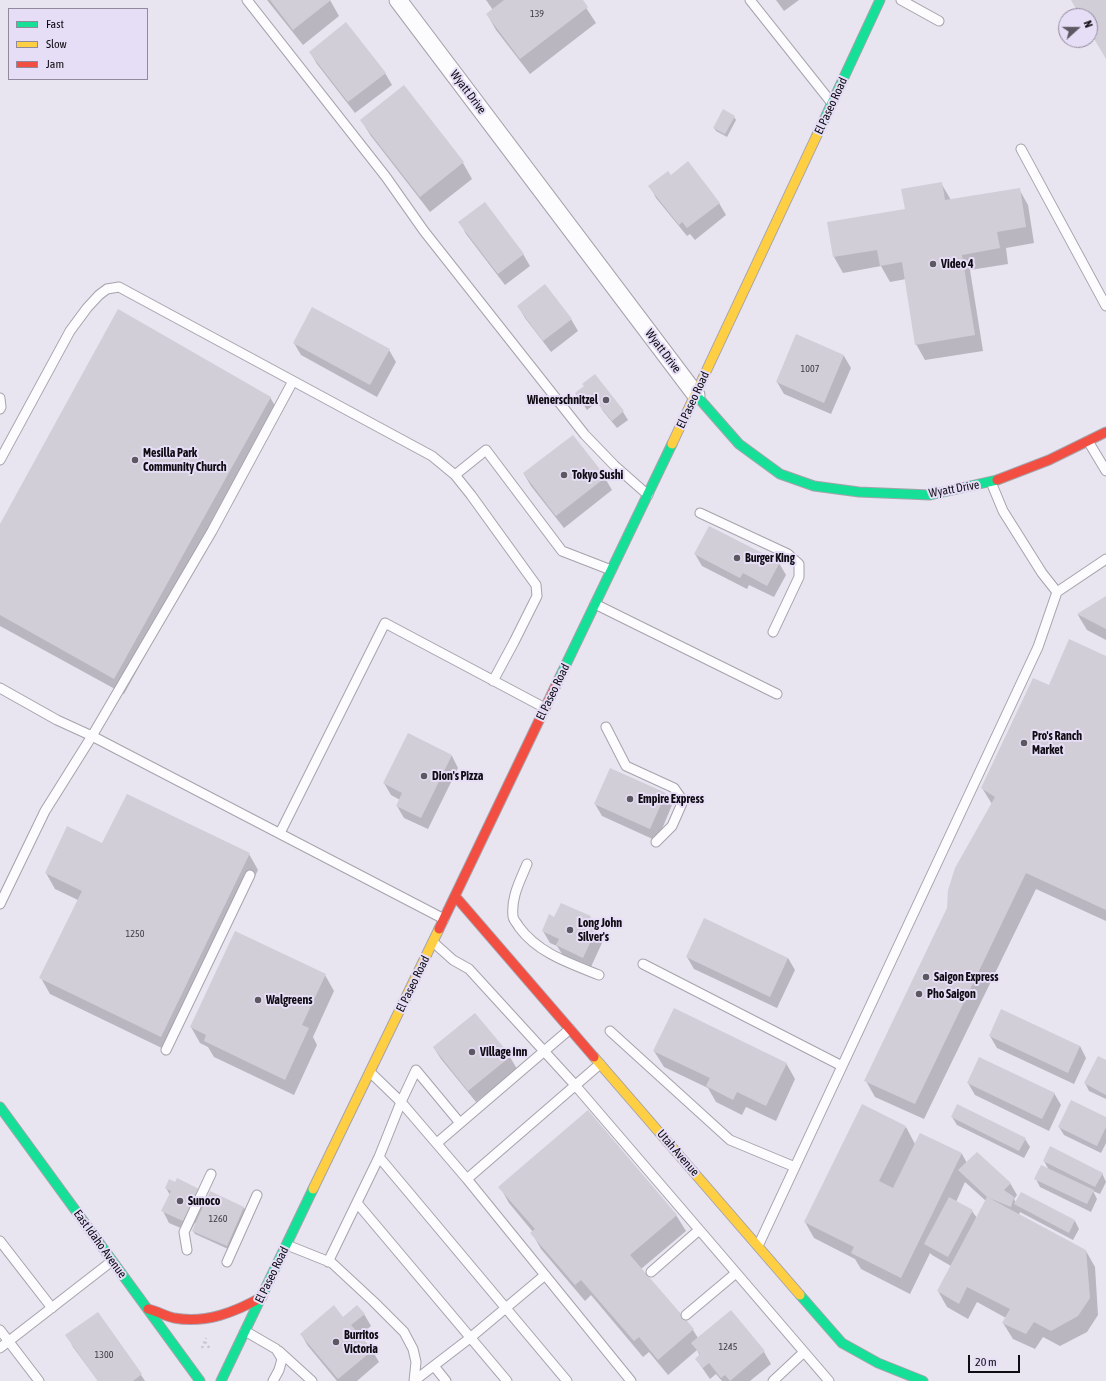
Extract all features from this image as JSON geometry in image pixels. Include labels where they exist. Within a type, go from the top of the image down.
[{"type":"main road","name":"El Paseo Road","points":[[221,1381],[696,395],[880,0]]},
{"type":"main road","name":"Wyatt Drive","points":[[696,395],[739,444],[780,474],[814,486],[859,492],[930,495],[991,482],[1049,460],[1106,432]]},
{"type":"main road","name":"Utah Avenue","points":[[455,896],[842,1343],[878,1363],[923,1381]]},
{"type":"main road","name":"East Idaho Avenue","points":[[0,1108],[200,1381]]},
{"type":"main road","points":[[148,1309],[172,1317],[202,1320],[224,1315],[262,1297]]},
{"type":"street","name":"Wyatt Drive","points":[[398,0],[696,395]]},
{"type":"lane","points":[[247,0],[386,177],[424,231],[585,435],[614,465],[648,495]]},
{"type":"lane","points":[[750,0],[832,103]]},
{"type":"lane","points":[[901,0],[940,21]]},
{"type":"lane","points":[[1021,149],[1106,306]]},
{"type":"lane","points":[[0,460],[70,330],[99,295],[107,289],[119,287],[432,456],[454,475],[475,501],[536,585],[536,596],[493,681]]},
{"type":"lane","points":[[0,904],[45,811],[92,736],[212,531],[293,381]]},
{"type":"lane","points":[[0,398],[0,409]]},
{"type":"lane","points":[[1088,441],[1106,471]]},
{"type":"lane","points":[[454,475],[486,450],[562,550],[612,570]]},
{"type":"lane","points":[[991,482],[1003,511],[1042,573],[1057,592]]},
{"type":"lane","points":[[700,514],[788,554],[798,564],[799,577],[773,632]]},
{"type":"lane","points":[[758,1246],[1038,647],[1057,592],[1106,559]]},
{"type":"lane","points":[[595,604],[776,694]]},
{"type":"lane","points":[[280,833],[385,623],[545,708]]},
{"type":"lane","points":[[0,688],[57,720],[92,736],[444,919]]},
{"type":"lane","points":[[606,727],[626,766],[674,788],[683,801],[672,826],[656,842]]},
{"type":"lane","points":[[528,864],[514,897],[513,918],[524,934],[540,948],[599,975]]},
{"type":"lane","points":[[166,1050],[250,875]]},
{"type":"lane","points":[[433,942],[453,960],[469,969],[575,1085],[829,1381]]},
{"type":"lane","points":[[643,964],[842,1066]]},
{"type":"lane","points":[[437,1143],[570,1029]]},
{"type":"lane","points":[[610,1031],[730,1140],[795,1167]]},
{"type":"lane","points":[[467,1179],[600,1064]]},
{"type":"lane","points":[[328,1262],[379,1157],[401,1102],[416,1070],[460,1123]]},
{"type":"lane","points":[[370,1072],[401,1102],[437,1143],[631,1381]]},
{"type":"lane","points":[[379,1157],[567,1381]]},
{"type":"lane","points":[[187,1250],[184,1232],[211,1174]]},
{"type":"lane","points":[[227,1262],[257,1195]]},
{"type":"lane","points":[[357,1203],[507,1381]]},
{"type":"lane","points":[[651,1272],[699,1230]]},
{"type":"lane","points":[[0,1241],[52,1308]]},
{"type":"lane","points":[[287,1245],[332,1263],[404,1332],[414,1349],[416,1362],[414,1381],[470,1338],[545,1275]]},
{"type":"lane","points":[[0,1348],[112,1261]]},
{"type":"lane","points":[[686,1315],[736,1273]]},
{"type":"lane","points":[[0,1330],[38,1381]]},
{"type":"lane","points":[[245,1331],[276,1349],[312,1381]]},
{"type":"lane","points":[[273,1381],[279,1370],[282,1359],[276,1349]]},
{"type":"lane","points":[[773,1381],[804,1352]]},
{"type":"lane","points":[[434,1366],[446,1381]]},
{"type":"path","points":[[205,1342],[210,1349]]},
{"type":"building","points":[[270,0],[331,0],[293,30]]},
{"type":"building","points":[[504,0],[583,0],[588,7],[520,59],[486,14]]},
{"type":"building","points":[[1071,0],[1106,0],[1106,59],[1098,46],[1098,8],[1076,8]]},
{"type":"building","points":[[346,22],[386,73],[348,102],[309,52]]},
{"type":"building","points":[[404,85],[464,162],[420,197],[360,120]]},
{"type":"building","points":[[723,109],[735,116],[725,134],[713,128]]},
{"type":"building","points":[[688,161],[720,203],[687,228],[682,222],[679,225],[648,186],[668,171],[671,175]]},
{"type":"building","name":"Video 4","points":[[942,182],[945,200],[1020,188],[1026,227],[997,232],[1000,248],[962,255],[975,335],[915,345],[902,262],[880,266],[877,250],[833,257],[827,222],[905,209],[901,189]]},
{"type":"building","points":[[485,202],[524,254],[498,274],[458,222]]},
{"type":"building","points":[[545,284],[572,319],[543,341],[517,306]]},
{"type":"building","points":[[312,307],[390,349],[370,385],[293,343]]},
{"type":"building","name":"Mesilla Park Community Church","points":[[118,309],[271,397],[114,679],[0,615],[0,524]]},
{"type":"building","points":[[796,334],[844,355],[824,403],[776,382]]},
{"type":"building","points":[[595,374],[624,411],[612,421],[597,403],[599,402],[593,394],[582,403],[575,393],[584,386],[582,384]]},
{"type":"building","name":"Tokyo Sushi","points":[[573,435],[606,477],[556,516],[523,473]]},
{"type":"building","name":"Burger King","points":[[709,526],[780,562],[767,586],[743,573],[740,578],[694,554]]},
{"type":"building","points":[[1106,596],[1106,629],[1077,614]]},
{"type":"building","points":[[1069,639],[1106,656],[1106,910],[1026,873],[915,1104],[864,1081],[947,908],[948,890],[955,868],[995,797],[981,788],[1033,678],[1049,685]]},
{"type":"building","points":[[408,733],[452,755],[421,818],[396,806],[402,793],[383,783]]},
{"type":"building","name":"Empire Express","points":[[610,768],[666,793],[650,829],[594,804]]},
{"type":"building","points":[[127,794],[250,853],[161,1037],[39,978],[82,891],[45,873],[67,826],[102,843]]},
{"type":"building","points":[[561,903],[591,916],[586,926],[596,930],[583,958],[556,945],[559,939],[542,931],[549,914],[554,917]]},
{"type":"building","points":[[704,918],[788,958],[770,997],[686,957]]},
{"type":"building","name":"Walgreens","points":[[235,931],[326,974],[302,1025],[309,1028],[285,1080],[204,1041],[206,1035],[190,1027]]},
{"type":"building","points":[[674,1008],[787,1063],[766,1106],[737,1092],[733,1100],[706,1086],[710,1078],[653,1051]]},
{"type":"building","points":[[1001,1009],[1080,1046],[1068,1073],[989,1036]]},
{"type":"building","name":"Village Inn","points":[[475,1013],[511,1056],[468,1091],[433,1047]]},
{"type":"building","points":[[1098,1056],[1106,1060],[1106,1095],[1084,1083]]},
{"type":"building","points":[[979,1057],[1055,1093],[1042,1119],[967,1083]]},
{"type":"building","points":[[1071,1100],[1106,1117],[1106,1127],[1097,1146],[1058,1127]]},
{"type":"building","points":[[862,1104],[906,1126],[879,1181],[893,1188],[920,1133],[962,1153],[901,1278],[851,1253],[854,1247],[804,1222]]},
{"type":"building","points":[[957,1104],[1026,1138],[1019,1151],[951,1117]]},
{"type":"building","points":[[588,1110],[677,1215],[630,1255],[694,1329],[658,1360],[639,1337],[634,1341],[581,1280],[575,1285],[530,1233],[535,1229],[498,1187]]},
{"type":"building","points":[[1050,1146],[1103,1173],[1095,1187],[1043,1161]]},
{"type":"building","points":[[977,1152],[1011,1183],[1004,1190],[1014,1197],[1011,1207],[989,1198],[1086,1250],[1090,1298],[1078,1316],[1051,1331],[1034,1322],[1026,1334],[1002,1323],[1010,1309],[967,1287],[959,1304],[937,1291],[987,1197],[958,1170]]},
{"type":"building","points":[[1041,1165],[1094,1190],[1087,1204],[1034,1179]]},
{"type":"building","name":"Sunoco","points":[[177,1178],[199,1189],[183,1221],[161,1211],[171,1191],[165,1188],[169,1179],[175,1182]]},
{"type":"building","name":"Sunoco","points":[[210,1191],[244,1207],[227,1246],[192,1231]]},
{"type":"building","points":[[1021,1192],[1075,1220],[1069,1233],[1014,1204]]},
{"type":"building","points":[[949,1197],[973,1210],[948,1257],[924,1244]]},
{"type":"building","name":"Burritos Victoria","points":[[334,1305],[343,1317],[357,1305],[365,1314],[351,1325],[373,1350],[338,1379],[300,1334]]},
{"type":"building","points":[[731,1310],[765,1351],[730,1381],[725,1375],[721,1378],[709,1363],[703,1368],[695,1359],[700,1354],[691,1343]]},
{"type":"building","points":[[98,1312],[142,1374],[133,1381],[98,1381],[65,1335]]},
{"type":"traffic: fast","points":[[817,135],[880,0]]},
{"type":"traffic: fast","points":[[696,395],[739,444],[780,474],[814,486],[859,492],[930,495],[997,480]]},
{"type":"traffic: fast","points":[[557,683],[672,444]]},
{"type":"traffic: fast","points":[[0,1107],[200,1381]]},
{"type":"traffic: fast","points":[[221,1381],[313,1189]]},
{"type":"traffic: fast","points":[[800,1295],[842,1343],[878,1363],[923,1381]]},
{"type":"traffic: slow","points":[[672,444],[817,135]]},
{"type":"traffic: slow","points":[[313,1189],[439,929]]},
{"type":"traffic: slow","points":[[594,1057],[800,1295]]},
{"type":"traffic: jam","points":[[997,480],[1049,460],[1106,432]]},
{"type":"traffic: jam","points":[[439,929],[557,683]]},
{"type":"traffic: jam","points":[[455,896],[594,1057]]},
{"type":"traffic: jam","points":[[148,1309],[174,1318],[209,1318],[231,1312],[262,1297]]},
{"type":"place","name":"Video 4","points":[[933,264]]},
{"type":"place","name":"Wienerschnitzel","points":[[606,400]]},
{"type":"place","name":"Mesilla Park Community Church","points":[[135,460]]},
{"type":"place","name":"Tokyo Sushi","points":[[564,475]]},
{"type":"place","name":"Burger King","points":[[737,558]]},
{"type":"place","name":"Pro's Ranch Market","points":[[1024,743]]},
{"type":"place","name":"Dion's Pizza","points":[[424,776]]},
{"type":"place","name":"Empire Express","points":[[630,799]]},
{"type":"place","name":"Long John Silver's","points":[[570,930]]},
{"type":"place","name":"Saigon Express","points":[[926,977]]},
{"type":"place","name":"Pho Saigon","points":[[919,994]]},
{"type":"place","name":"Walgreens","points":[[258,1000]]},
{"type":"place","name":"Village Inn","points":[[472,1052]]},
{"type":"place","name":"Sunoco","points":[[180,1201]]},
{"type":"place","name":"Burritos Victoria","points":[[336,1342]]}]
